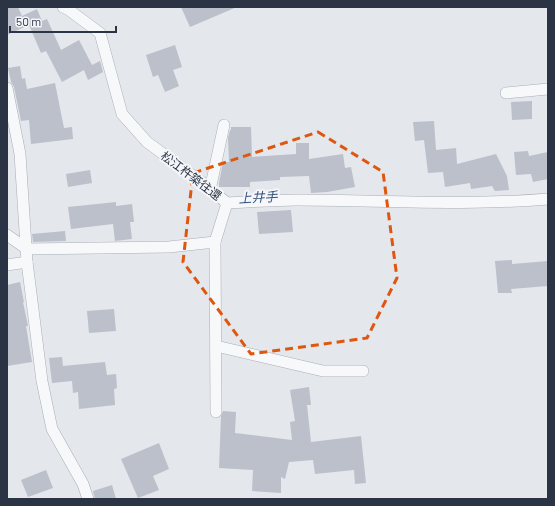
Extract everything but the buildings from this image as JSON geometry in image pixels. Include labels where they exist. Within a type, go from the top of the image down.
[{"type":"street","name":"松江杵築往還","points":[[67,8],[100,33],[122,114],[147,142],[227,203],[295,200],[516,202],[548,199]]},
{"type":"street","points":[[7,88],[20,154],[27,262],[42,381],[52,429],[83,484],[88,499]]},
{"type":"street","points":[[506,93],[548,89]]},
{"type":"street","points":[[210,190],[224,125]]},
{"type":"street","points":[[216,412],[215,242],[227,203]]},
{"type":"street","points":[[7,235],[27,249],[169,246],[215,242]]},
{"type":"street","points":[[7,265],[27,262]]},
{"type":"street","points":[[216,346],[323,371],[363,371]]},
{"type":"highlighted area","points":[[318,132],[383,172],[397,278],[367,338],[251,354],[183,262],[193,173]]},
{"type":"water label","name":"上井手","points":[[258,197]]}]
